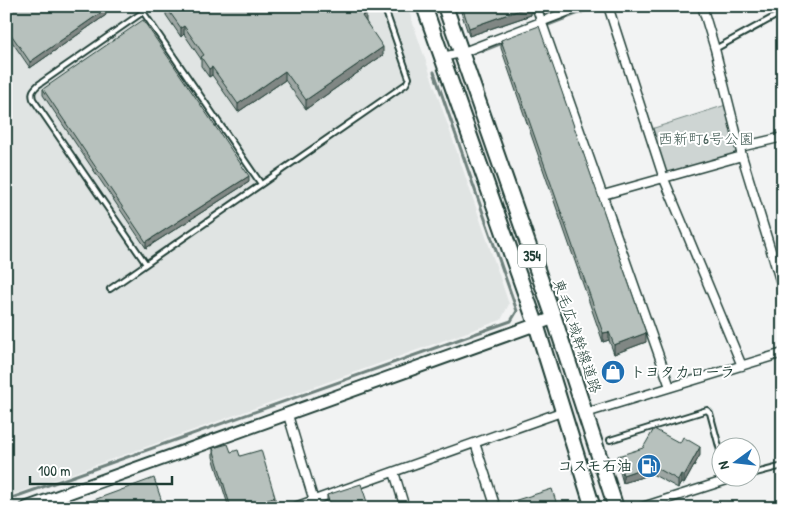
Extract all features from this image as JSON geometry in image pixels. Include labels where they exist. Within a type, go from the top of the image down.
[{"type":"highway","name":"354","points":[[424,6],[536,324],[593,508]]},
{"type":"highway","name":"東毛広域幹線道路","points":[[445,6],[554,318],[616,508]]},
{"type":"street","points":[[536,6],[670,387]]},
{"type":"street","points":[[442,57],[461,52],[582,6]]},
{"type":"street","points":[[608,6],[664,179],[742,366]]},
{"type":"street","points":[[702,6],[716,48],[742,156],[780,268],[783,290]]},
{"type":"street","points":[[740,147],[783,137]]},
{"type":"street","points":[[602,195],[742,156]]},
{"type":"street","points":[[26,508],[554,318]]},
{"type":"street","points":[[586,413],[783,353]]},
{"type":"street","points":[[292,508],[315,504],[394,472],[564,410]]},
{"type":"street","points":[[288,415],[315,504]]},
{"type":"street","points":[[475,443],[496,508]]},
{"type":"street","points":[[394,472],[405,508]]},
{"type":"street","points":[[639,508],[712,483]]},
{"type":"lane","points":[[140,6],[261,184]]},
{"type":"lane","points":[[110,289],[406,84],[409,78],[384,6]]},
{"type":"lane","points":[[143,12],[38,85],[32,90],[32,95],[146,264]]},
{"type":"lane","points":[[716,48],[783,12]]},
{"type":"lane","points":[[610,440],[707,410],[710,413],[716,436]]},
{"type":"lane","points":[[762,471],[783,466]]},
{"type":"shaded area","points":[[6,6],[407,6],[509,304],[501,320],[6,497]]},
{"type":"green space","name":"西新町6号公園","points":[[729,104],[742,156],[664,179],[648,130]]},
{"type":"building","points":[[6,6],[105,6],[106,9],[30,62],[6,27]]},
{"type":"building","points":[[167,6],[355,6],[357,10],[362,7],[366,13],[362,16],[383,47],[306,100],[285,71],[238,104],[212,67],[209,69],[201,57],[204,55],[184,26],[181,28]]},
{"type":"building","points":[[462,6],[531,6],[469,28]]},
{"type":"building","points":[[143,20],[249,176],[146,242],[43,89]]},
{"type":"building","points":[[539,26],[646,333],[614,345],[609,332],[603,333],[501,40]]},
{"type":"building","points":[[654,429],[680,443],[683,437],[700,447],[684,476],[681,474],[678,480],[652,465],[623,475],[618,456],[643,448]]},
{"type":"building","points":[[228,444],[231,452],[238,450],[240,456],[261,450],[275,497],[245,508],[231,508],[213,448]]},
{"type":"building","points":[[154,478],[164,508],[72,508]]},
{"type":"building","points":[[361,484],[369,508],[331,508],[327,495]]},
{"type":"building","points":[[552,489],[558,508],[508,508],[507,503]]},
{"type":"waterway","points":[[543,27],[597,6]]},
{"type":"waterway","points":[[482,51],[505,42]]},
{"type":"waterway","points":[[6,500],[511,321],[517,311],[434,72]]},
{"type":"place","name":"トヨタカローラ","points":[[613,372]]},
{"type":"place","name":"コスモ石油","points":[[649,466]]}]
